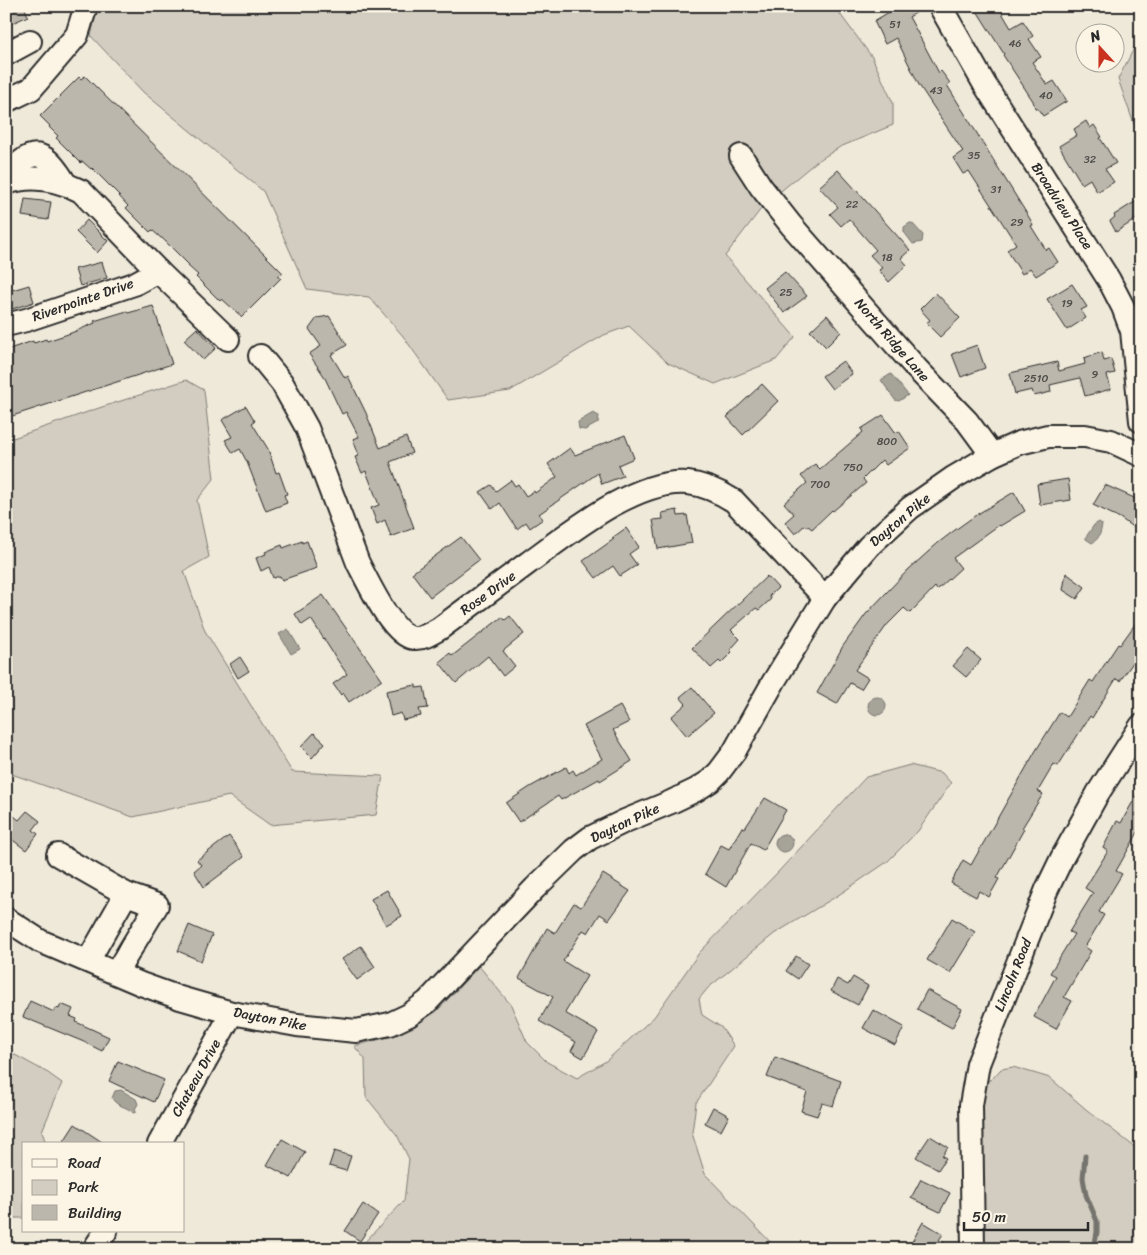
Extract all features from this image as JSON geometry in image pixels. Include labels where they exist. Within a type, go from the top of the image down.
[{"type":"street","points":[[7,100],[31,89],[77,35],[86,6]]},
{"type":"street","name":"Broadview Place","points":[[940,6],[982,80],[1078,229],[1123,307],[1132,331],[1141,421]]},
{"type":"street","points":[[6,54],[30,41]]},
{"type":"street","name":"North Ridge Lane","points":[[741,156],[761,187],[791,225],[917,369],[966,421],[992,455]]},
{"type":"street","points":[[12,181],[39,177],[65,183],[81,191],[158,271],[228,339]]},
{"type":"street","name":"Riverpointe Drive","points":[[6,324],[31,318],[134,284],[158,271]]},
{"type":"street","name":"Rose Drive","points":[[260,356],[282,383],[307,428],[365,577],[395,626],[407,636],[414,638],[426,636],[439,629],[606,507],[648,489],[687,483],[706,486],[734,501],[825,598]]},
{"type":"street","name":"Dayton Pike","points":[[6,918],[40,940],[116,973],[180,998],[232,1013],[297,1025],[356,1032],[390,1024],[409,1015],[426,1002],[574,850],[590,838],[676,800],[710,781],[734,752],[774,681],[825,598],[869,546],[910,508],[953,478],[992,455],[1019,443],[1048,436],[1085,436],[1111,441],[1141,455]]},
{"type":"street","name":"Lincoln Road","points":[[973,1249],[971,1105],[978,1064],[1048,889],[1066,850],[1098,793],[1141,726]]},
{"type":"street","points":[[58,855],[126,894],[157,905],[116,973]]},
{"type":"street","points":[[88,961],[126,894]]},
{"type":"street","name":"Chateau Drive","points":[[160,1142],[232,1013]]},
{"type":"street","points":[[94,1249],[105,1232]]},
{"type":"green space","points":[[98,6],[826,6],[837,10],[872,57],[893,103],[893,125],[840,147],[816,162],[764,205],[725,256],[795,337],[776,360],[715,384],[668,363],[629,326],[604,335],[510,391],[448,400],[403,336],[369,297],[307,289],[263,191],[143,92],[91,36]]},
{"type":"green space","points":[[1141,35],[1141,144],[1118,79],[1122,72],[1124,72],[1124,68]]},
{"type":"green space","points":[[186,380],[204,390],[214,479],[197,500],[209,557],[184,571],[205,631],[292,772],[383,776],[376,815],[270,825],[229,796],[133,817],[6,772],[6,436],[13,438]]},
{"type":"green space","points":[[910,765],[942,773],[951,783],[918,831],[887,862],[837,896],[774,934],[708,988],[699,999],[702,1015],[721,1027],[734,1046],[696,1103],[692,1133],[705,1174],[777,1249],[358,1249],[404,1201],[409,1159],[397,1135],[366,1097],[365,1059],[354,1046],[393,1036],[436,1012],[479,966],[511,1005],[527,1042],[547,1062],[577,1078],[606,1061],[654,1017],[699,953],[779,871],[866,777]]},
{"type":"green space","points":[[6,1050],[48,1073],[62,1083],[42,1131],[45,1142],[22,1142],[22,1218],[11,1218],[6,1206]]},
{"type":"green space","points":[[1013,1067],[1050,1078],[1141,1152],[1141,1249],[983,1249],[981,1106],[984,1082],[992,1079],[1001,1069]]},
{"type":"shaded area","points":[[910,223],[923,235],[922,242],[913,244],[904,232],[904,227]]},
{"type":"shaded area","points":[[891,374],[908,395],[899,401],[895,400],[881,380]]},
{"type":"shaded area","points":[[593,413],[599,416],[598,423],[585,430],[579,429],[578,422]]},
{"type":"shaded area","points":[[1099,522],[1102,524],[1101,532],[1092,543],[1086,537],[1094,525]]},
{"type":"shaded area","points":[[288,629],[300,649],[291,654],[279,634]]},
{"type":"shaded area","points":[[877,697],[883,700],[886,706],[883,712],[877,715],[871,712],[868,706],[871,700]]},
{"type":"shaded area","points":[[784,834],[790,837],[793,843],[790,849],[784,852],[778,849],[775,843],[778,837]]},
{"type":"shaded area","points":[[121,1090],[136,1099],[138,1104],[135,1109],[137,1112],[133,1113],[114,1101],[112,1098],[115,1091]]},
{"type":"building","points":[[6,6],[24,6],[28,16],[6,26]]},
{"type":"building","points":[[899,6],[927,6],[909,17],[939,73],[941,71],[950,83],[947,85],[1030,219],[1033,225],[1031,226],[1046,250],[1049,248],[1058,262],[1036,276],[1030,268],[1022,274],[1007,250],[1016,244],[969,171],[963,174],[953,158],[963,151],[919,85],[896,38],[885,44],[874,21]]},
{"type":"building","points":[[974,6],[998,6],[1011,28],[1023,21],[1033,36],[1029,39],[1041,57],[1032,62],[1047,85],[1054,81],[1067,101],[1043,116],[1035,108],[1033,101]]},
{"type":"building","points":[[85,76],[283,273],[278,276],[281,278],[242,317],[222,299],[220,301],[196,277],[198,275],[189,265],[162,238],[152,230],[150,232],[126,208],[128,206],[120,196],[92,168],[82,161],[81,163],[56,138],[58,136],[40,116],[79,77],[81,79]]},
{"type":"building","points":[[1086,121],[1090,128],[1094,125],[1116,163],[1105,169],[1114,182],[1097,192],[1090,179],[1082,184],[1059,146],[1077,135],[1074,129]]},
{"type":"building","points":[[838,170],[910,250],[901,258],[907,265],[889,282],[879,270],[882,268],[870,255],[876,250],[849,219],[841,226],[830,214],[838,207],[819,187]]},
{"type":"building","points":[[1141,198],[1141,216],[1116,232],[1110,221],[1115,217],[1114,215]]},
{"type":"building","points":[[25,199],[51,202],[48,220],[22,216]]},
{"type":"building","points":[[87,220],[108,241],[97,253],[76,232]]},
{"type":"building","points":[[102,262],[107,278],[80,286],[75,269]]},
{"type":"building","points":[[785,272],[807,296],[784,313],[765,288]]},
{"type":"building","points":[[1072,284],[1087,307],[1081,310],[1086,318],[1067,330],[1047,299]]},
{"type":"building","points":[[29,285],[34,302],[9,310],[6,302],[6,292]]},
{"type":"building","points":[[936,293],[960,318],[940,337],[926,323],[930,320],[920,309]]},
{"type":"building","points":[[153,306],[172,364],[6,418],[6,350],[33,341],[34,343],[46,339],[47,341],[95,323],[94,321],[127,311],[128,313]]},
{"type":"building","points":[[827,315],[841,332],[826,347],[810,331]]},
{"type":"building","points":[[329,316],[347,345],[331,355],[345,378],[348,376],[380,448],[406,437],[412,453],[390,462],[414,528],[391,537],[385,520],[377,524],[371,508],[379,505],[366,471],[362,473],[355,457],[359,456],[353,439],[359,437],[346,412],[342,414],[324,376],[309,354],[321,346],[309,329],[317,318]]},
{"type":"building","points":[[197,328],[216,348],[203,360],[184,340]]},
{"type":"building","points":[[977,345],[985,368],[961,377],[952,354]]},
{"type":"building","points":[[1102,352],[1104,361],[1111,359],[1115,373],[1107,375],[1111,389],[1085,396],[1080,378],[1050,385],[1051,392],[1034,396],[1032,390],[1015,394],[1010,373],[1057,362],[1059,371],[1085,364],[1084,358]]},
{"type":"building","points":[[843,361],[852,374],[832,389],[822,376]]},
{"type":"building","points":[[762,384],[778,401],[743,435],[727,417]]},
{"type":"building","points":[[246,406],[255,421],[252,423],[268,449],[276,473],[279,472],[287,494],[284,495],[287,503],[266,511],[240,449],[233,453],[225,440],[232,437],[222,420]]},
{"type":"building","points":[[883,415],[896,433],[899,431],[910,448],[886,465],[882,460],[863,479],[866,483],[812,529],[805,525],[795,534],[785,522],[794,514],[784,503],[807,483],[801,476],[815,464],[820,469],[863,432],[861,429]]},
{"type":"building","points":[[625,435],[634,458],[618,465],[623,476],[602,484],[598,473],[539,514],[543,519],[530,528],[526,522],[517,529],[500,503],[492,509],[480,492],[491,485],[496,491],[511,480],[515,486],[518,484],[526,496],[534,491],[535,493],[557,477],[548,464],[570,448],[575,455]]},
{"type":"building","points":[[1068,479],[1071,500],[1040,505],[1037,484]]},
{"type":"building","points":[[1105,485],[1141,501],[1141,533],[1120,518],[1093,505]]},
{"type":"building","points":[[1014,492],[1025,511],[999,525],[953,558],[961,568],[937,590],[935,587],[910,613],[904,608],[887,625],[855,670],[868,678],[861,689],[850,683],[837,704],[817,693],[843,646],[866,614],[908,570],[955,530]]},
{"type":"building","points":[[677,510],[678,516],[687,515],[692,543],[658,549],[653,520],[663,519],[662,513]]},
{"type":"building","points":[[626,528],[639,547],[629,554],[637,565],[620,576],[613,566],[596,578],[583,561]]},
{"type":"building","points":[[461,537],[479,560],[430,597],[412,573]]},
{"type":"building","points":[[302,541],[302,543],[307,541],[317,568],[282,580],[280,576],[273,578],[269,567],[261,571],[256,558],[282,545],[283,548]]},
{"type":"building","points":[[1066,573],[1085,587],[1077,599],[1063,590]]},
{"type":"building","points":[[767,576],[778,588],[769,596],[771,599],[759,610],[756,608],[731,630],[740,639],[730,650],[732,652],[721,663],[719,661],[711,668],[692,648]]},
{"type":"building","points":[[323,595],[382,680],[349,702],[333,684],[347,674],[311,619],[302,625],[295,614]]},
{"type":"building","points":[[510,616],[524,634],[503,651],[515,666],[503,676],[488,656],[456,683],[439,662],[450,653],[452,656],[502,617],[505,620]]},
{"type":"building","points":[[1141,616],[1141,651],[1120,681],[1116,679],[1092,718],[1090,716],[1058,766],[1054,764],[1038,791],[1043,794],[1022,828],[1024,829],[997,878],[999,879],[989,897],[979,891],[976,897],[951,883],[963,860],[971,865],[1060,712],[1067,717],[1090,680],[1093,682],[1118,644],[1120,645]]},
{"type":"building","points":[[968,649],[981,660],[966,677],[953,666]]},
{"type":"building","points":[[240,657],[249,671],[238,678],[230,664]]},
{"type":"building","points":[[416,685],[416,688],[424,687],[428,708],[419,709],[421,716],[403,720],[401,713],[391,716],[386,691]]},
{"type":"building","points":[[692,687],[714,713],[687,736],[671,717],[686,704],[680,697]]},
{"type":"building","points":[[620,706],[629,722],[613,730],[632,761],[600,781],[599,779],[561,800],[558,796],[519,822],[506,803],[566,767],[569,773],[573,770],[576,775],[602,759],[584,726]]},
{"type":"building","points":[[314,733],[325,743],[312,758],[301,747]]},
{"type":"building","points":[[1141,787],[1141,827],[1116,871],[1122,874],[1099,912],[1104,915],[1085,947],[1091,951],[1064,997],[1072,1001],[1056,1029],[1034,1017],[1056,976],[1050,973],[1074,934],[1069,932],[1093,893],[1085,888],[1108,851],[1103,848],[1117,821],[1121,823]]},
{"type":"building","points":[[765,798],[786,810],[763,850],[751,843],[726,887],[705,874],[721,845],[729,849],[742,827],[745,828]]},
{"type":"building","points":[[6,810],[19,820],[27,811],[40,821],[33,830],[38,834],[26,850],[6,835]]},
{"type":"building","points":[[229,836],[244,857],[204,887],[194,871],[201,865],[197,860]]},
{"type":"building","points":[[603,874],[630,891],[609,920],[600,914],[588,933],[583,930],[563,961],[587,976],[565,1013],[598,1032],[583,1058],[571,1051],[576,1042],[539,1021],[553,997],[519,978],[547,928],[555,933],[574,903],[581,907]]},
{"type":"building","points":[[387,890],[402,916],[386,925],[371,899]]},
{"type":"building","points":[[952,918],[975,932],[950,973],[927,960]]},
{"type":"building","points":[[189,925],[212,935],[201,961],[178,951]]},
{"type":"building","points":[[361,946],[375,967],[357,980],[342,959]]},
{"type":"building","points":[[796,956],[808,964],[798,979],[786,971]]},
{"type":"building","points":[[853,977],[868,986],[858,1005],[831,991],[837,979],[848,985]]},
{"type":"building","points":[[927,990],[962,1009],[952,1028],[917,1009]]},
{"type":"building","points":[[30,1001],[54,1012],[56,1008],[59,1009],[61,1004],[73,1009],[70,1016],[77,1019],[76,1022],[109,1037],[102,1051],[23,1017]]},
{"type":"building","points":[[873,1010],[904,1027],[895,1045],[863,1028]]},
{"type":"building","points":[[775,1057],[841,1081],[833,1106],[822,1103],[817,1116],[801,1111],[807,1092],[767,1077]]},
{"type":"building","points":[[118,1061],[164,1080],[154,1102],[109,1081]]},
{"type":"building","points":[[713,1107],[729,1116],[721,1131],[705,1123]]},
{"type":"building","points":[[75,1124],[102,1142],[63,1142]]},
{"type":"building","points":[[930,1136],[948,1147],[942,1156],[946,1158],[938,1170],[916,1157]]},
{"type":"building","points":[[282,1139],[305,1152],[291,1178],[267,1165]]},
{"type":"building","points":[[334,1151],[351,1156],[346,1171],[329,1166]]},
{"type":"building","points":[[921,1179],[950,1193],[940,1212],[911,1198]]},
{"type":"building","points":[[363,1204],[378,1214],[360,1241],[345,1231]]},
{"type":"building","points":[[923,1222],[943,1234],[939,1240],[956,1249],[908,1249]]},
{"type":"waterway","points":[[1085,1156],[1083,1178],[1086,1195],[1097,1221],[1094,1249]]}]
